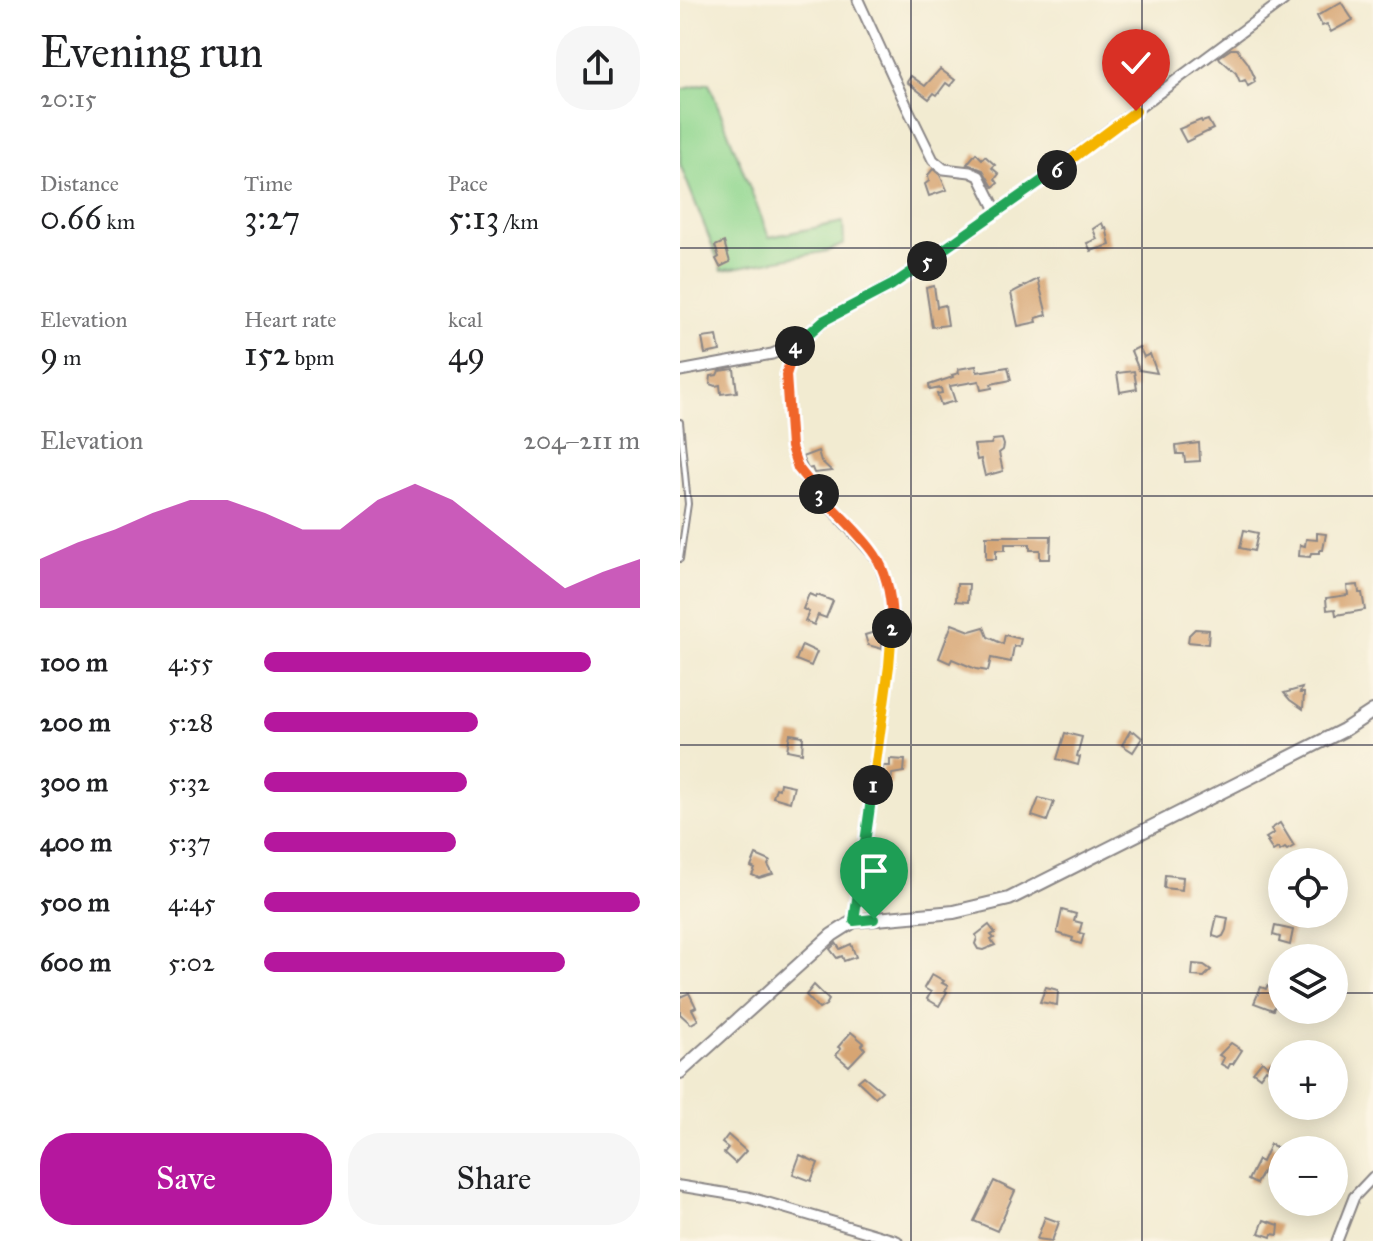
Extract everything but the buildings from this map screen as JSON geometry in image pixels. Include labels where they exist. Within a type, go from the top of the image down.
[{"type":"main road","points":[[680,1072],[832,935],[854,921],[954,912],[1009,899],[1344,730],[1373,711]]},
{"type":"street","points":[[858,0],[933,160],[944,169],[979,176],[997,212]]},
{"type":"street","points":[[680,371],[772,354],[796,344],[823,321],[892,285],[997,212],[1284,0]]},
{"type":"street","points":[[796,344],[786,375],[791,447],[798,468],[878,559],[892,611],[889,666],[854,921]]},
{"type":"street","points":[[1337,1241],[1354,1197],[1373,1177]]},
{"type":"street","points":[[680,1186],[748,1197],[870,1237],[897,1241]]},
{"type":"lane","points":[[680,422],[688,504],[680,559]]},
{"type":"green space","points":[[709,83],[769,237],[843,222],[844,244],[828,251],[722,270],[680,164],[680,90]]},
{"type":"route","points":[[874,919],[854,921],[889,666],[892,611],[878,559],[798,468],[791,447],[788,365],[796,344],[823,321],[892,285],[1136,111]]}]
